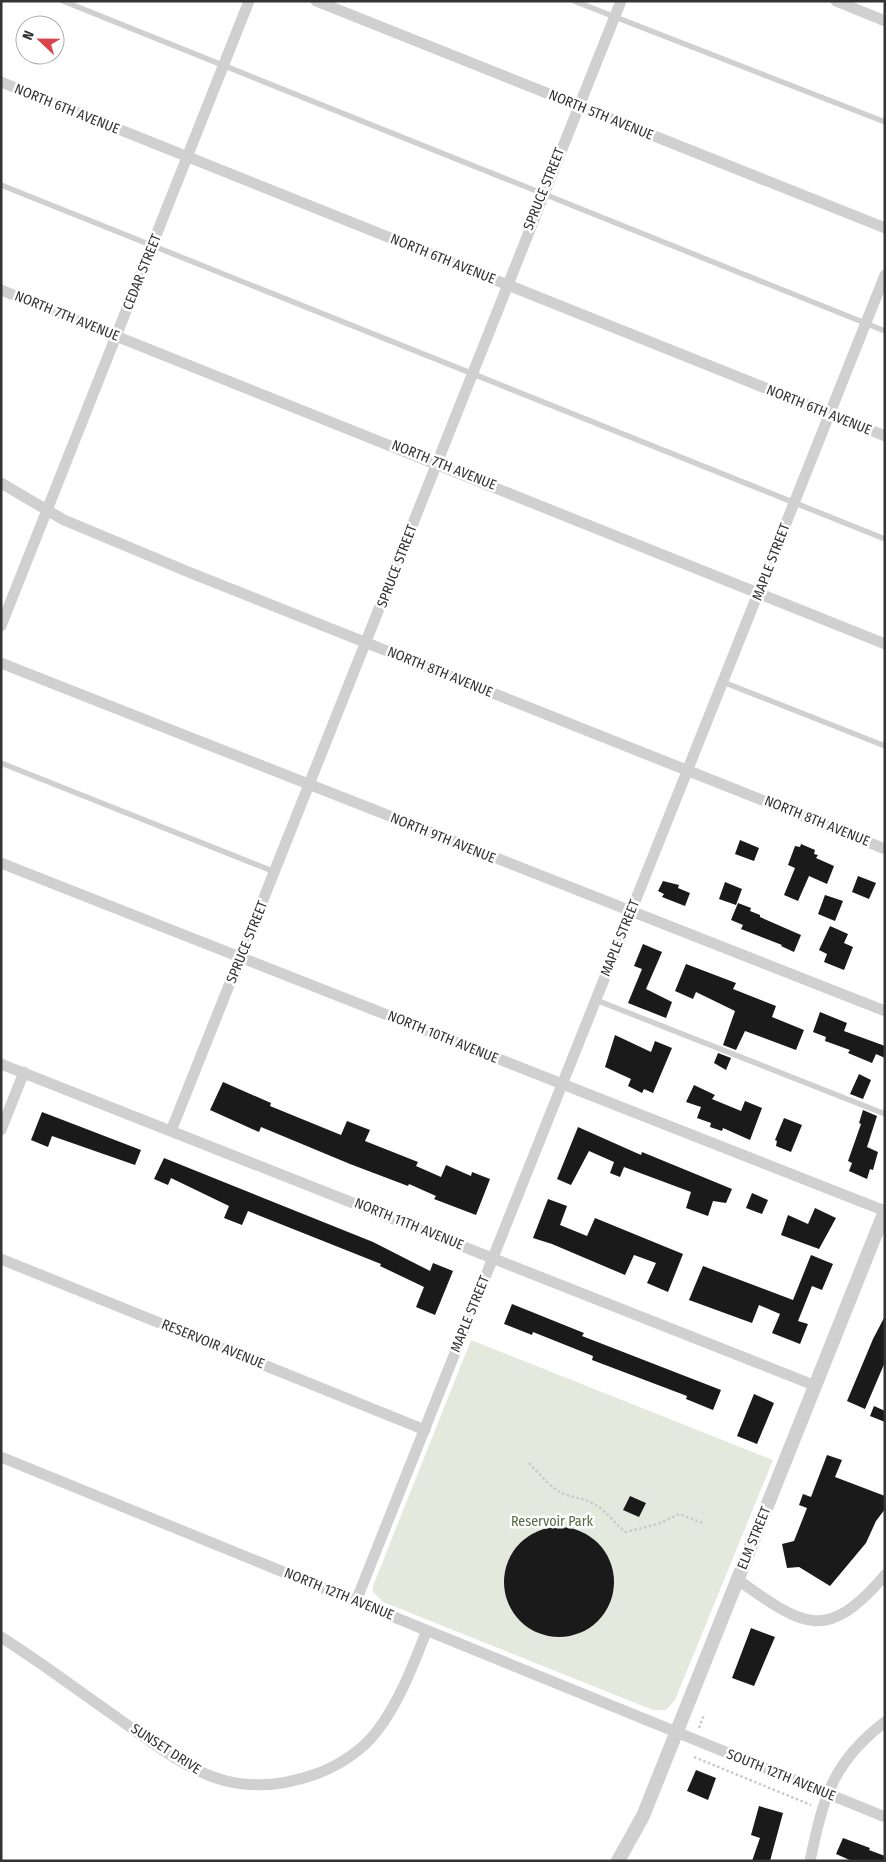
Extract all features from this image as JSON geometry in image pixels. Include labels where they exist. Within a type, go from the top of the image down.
[{"type":"street","name":"CEDAR STREET","points":[[1,626],[249,1]]},
{"type":"street","name":"NORTH 5TH AVENUE","points":[[316,1],[885,228]]},
{"type":"street","name":"SPRUCE STREET","points":[[171,1130],[367,643],[542,194],[621,1]]},
{"type":"street","points":[[836,1],[885,21]]},
{"type":"street","name":"NORTH 6TH AVENUE","points":[[1,82],[885,436]]},
{"type":"street","name":"MAPLE STREET","points":[[356,1601],[885,275]]},
{"type":"street","name":"NORTH 7TH AVENUE","points":[[1,290],[885,644]]},
{"type":"street","name":"NORTH 8TH AVENUE","points":[[1,482],[64,520],[885,849]]},
{"type":"street","name":"NORTH 9TH AVENUE","points":[[1,663],[885,1011]]},
{"type":"street","name":"NORTH 10TH AVENUE","points":[[1,863],[885,1211]]},
{"type":"street","name":"NORTH 11TH AVENUE","points":[[1,1064],[816,1386]]},
{"type":"street","points":[[1,1130],[24,1072]]},
{"type":"street","name":"ELM STREET","points":[[618,1861],[643,1816],[885,1211]]},
{"type":"street","name":"RESERVOIR AVENUE","points":[[1,1259],[425,1430]]},
{"type":"street","name":"NORTH 12TH AVENUE","points":[[1,1457],[677,1732]]},
{"type":"street","points":[[738,1580],[793,1617],[819,1621],[836,1618],[853,1608],[885,1575]]},
{"type":"street","name":"SUNSET DRIVE","points":[[1,1638],[190,1769],[230,1782],[255,1786],[277,1785],[329,1770],[376,1733],[393,1708],[427,1630]]},
{"type":"street","points":[[810,1861],[826,1793],[853,1750],[885,1722]]},
{"type":"street","name":"SOUTH 12TH AVENUE","points":[[677,1732],[885,1817]]},
{"type":"lane","points":[[63,1],[885,331]]},
{"type":"lane","points":[[574,1],[885,122]]},
{"type":"lane","points":[[1,185],[885,539]]},
{"type":"lane","points":[[723,682],[885,746]]},
{"type":"lane","points":[[1,763],[275,872]]},
{"type":"lane","points":[[596,1000],[885,1114]]},
{"type":"path","points":[[529,1463],[551,1486],[565,1494],[581,1497],[596,1504],[614,1524],[626,1532],[658,1524],[680,1514],[703,1523]]},
{"type":"path","points":[[699,1728],[704,1715]]},
{"type":"path","points":[[694,1757],[812,1806]]},
{"type":"green space","name":"Reservoir Park","points":[[471,1340],[773,1460],[675,1700],[666,1710],[653,1710],[383,1602],[373,1592],[373,1586]]},
{"type":"building","points":[[740,840],[759,848],[754,861],[735,854]]},
{"type":"building","points":[[801,844],[815,850],[814,854],[818,855],[816,858],[834,866],[827,884],[809,876],[798,901],[784,895],[795,868],[788,865],[795,846],[800,847]]},
{"type":"building","points":[[858,876],[876,883],[869,899],[852,892]]},
{"type":"building","points":[[663,881],[679,885],[678,888],[690,893],[685,906],[662,897],[664,894],[658,891]]},
{"type":"building","points":[[725,882],[742,889],[736,905],[719,899]]},
{"type":"building","points":[[825,895],[843,901],[835,921],[818,914]]},
{"type":"building","points":[[738,903],[751,908],[750,911],[760,915],[760,917],[801,935],[794,952],[782,945],[741,929],[743,925],[731,920]]},
{"type":"building","points":[[830,926],[848,934],[844,943],[853,947],[844,970],[824,962],[827,954],[819,950]]},
{"type":"building","points":[[643,944],[662,952],[646,989],[672,1002],[666,1018],[628,1003],[642,969],[634,966]]},
{"type":"building","points":[[686,964],[736,983],[733,989],[776,1006],[772,1017],[804,1030],[796,1050],[745,1031],[736,1050],[723,1045],[735,1011],[696,992],[693,999],[675,991]]},
{"type":"building","points":[[820,1012],[847,1023],[844,1031],[885,1046],[885,1058],[876,1054],[872,1063],[848,1053],[850,1050],[825,1041],[826,1037],[813,1032]]},
{"type":"building","points":[[615,1035],[651,1052],[655,1041],[672,1048],[653,1093],[644,1089],[642,1093],[628,1086],[631,1079],[605,1067]]},
{"type":"building","points":[[718,1053],[731,1058],[726,1070],[714,1063]]},
{"type":"building","points":[[859,1074],[871,1080],[863,1099],[850,1094]]},
{"type":"building","points":[[223,1082],[271,1103],[270,1106],[341,1135],[347,1121],[370,1130],[365,1141],[418,1162],[416,1166],[441,1177],[446,1165],[471,1176],[472,1172],[490,1179],[476,1215],[434,1199],[436,1196],[409,1184],[408,1186],[350,1164],[261,1127],[259,1132],[210,1110]]},
{"type":"building","points":[[694,1085],[715,1095],[712,1099],[741,1111],[745,1101],[762,1108],[750,1140],[723,1128],[722,1131],[710,1127],[711,1123],[697,1118],[701,1107],[686,1102]]},
{"type":"building","points":[[863,1110],[877,1116],[867,1147],[878,1152],[873,1170],[870,1169],[867,1179],[849,1171],[852,1163],[848,1161],[861,1124],[859,1123]]},
{"type":"building","points":[[42,1112],[141,1150],[135,1165],[52,1136],[48,1147],[31,1140]]},
{"type":"building","points":[[784,1118],[802,1125],[791,1152],[776,1146],[777,1141],[775,1140]]},
{"type":"building","points":[[578,1127],[641,1155],[642,1152],[732,1189],[726,1203],[713,1201],[708,1216],[686,1208],[691,1192],[624,1167],[620,1177],[610,1173],[614,1162],[589,1151],[571,1185],[557,1179]]},
{"type":"building","points":[[164,1158],[373,1242],[430,1271],[433,1263],[453,1271],[435,1315],[416,1307],[424,1287],[380,1266],[381,1264],[248,1211],[242,1225],[224,1218],[229,1206],[171,1178],[168,1185],[154,1179]]},
{"type":"building","points":[[752,1193],[768,1200],[762,1214],[746,1208]]},
{"type":"building","points":[[548,1199],[567,1206],[560,1225],[587,1236],[595,1218],[683,1254],[668,1292],[647,1283],[656,1263],[634,1255],[625,1275],[552,1244],[533,1238]]},
{"type":"building","points":[[815,1208],[836,1218],[819,1249],[781,1235],[788,1215],[808,1224]]},
{"type":"building","points":[[811,1255],[833,1264],[822,1290],[812,1286],[798,1321],[808,1324],[800,1344],[772,1333],[780,1314],[759,1305],[752,1323],[689,1300],[703,1266],[793,1300]]},
{"type":"building","points":[[512,1304],[584,1333],[582,1336],[721,1390],[713,1410],[686,1399],[687,1396],[592,1360],[593,1356],[533,1332],[532,1335],[504,1324]]},
{"type":"building","points":[[885,1316],[885,1362],[865,1409],[847,1401],[873,1339]]},
{"type":"building","points":[[754,1394],[774,1403],[757,1444],[737,1436]]},
{"type":"building","points":[[874,1406],[885,1411],[885,1422],[870,1416]]},
{"type":"building","points":[[827,1455],[842,1460],[835,1477],[885,1496],[885,1509],[876,1521],[866,1543],[830,1586],[799,1567],[787,1568],[782,1544],[794,1541],[807,1508],[799,1505],[803,1494],[811,1497]]},
{"type":"building","points":[[630,1496],[646,1503],[639,1517],[623,1510]]},
{"type":"building","points":[[559,1527],[580,1531],[598,1543],[610,1561],[614,1582],[610,1603],[598,1621],[580,1633],[559,1637],[538,1633],[520,1621],[508,1603],[504,1582],[508,1561],[520,1543],[538,1531]]},
{"type":"building","points":[[751,1628],[775,1637],[754,1686],[732,1678]]},
{"type":"building","points":[[696,1770],[716,1778],[708,1800],[687,1791]]},
{"type":"building","points":[[759,1806],[783,1813],[770,1861],[752,1861],[760,1838],[751,1835]]},
{"type":"building","points":[[843,1838],[885,1856],[885,1861],[852,1861],[836,1854]]}]
